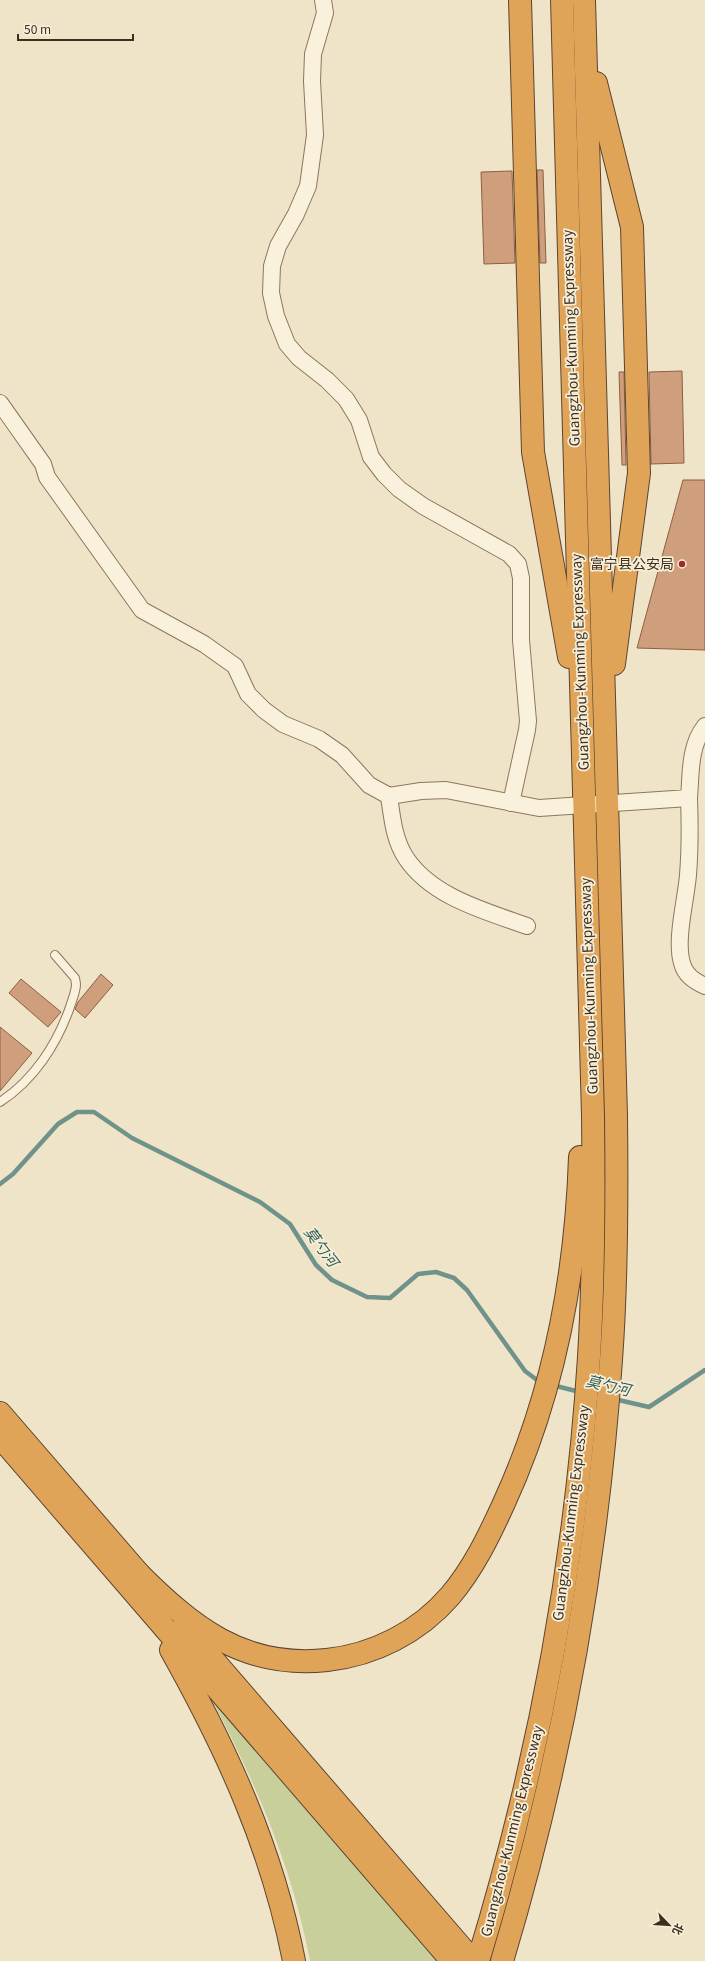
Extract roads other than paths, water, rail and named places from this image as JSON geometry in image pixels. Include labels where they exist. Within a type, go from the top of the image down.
[{"type":"highway","points":[[520,0],[533,452],[582,732]]},
{"type":"highway","name":"Guangzhou-Kunming Expressway","points":[[478,1961],[494,1906],[532,1757],[548,1678],[567,1563],[579,1467],[588,1365],[592,1277],[586,1187],[586,874],[562,0]]},
{"type":"highway","name":"Guangzhou-Kunming Expressway","points":[[502,1961],[517,1932],[571,1682],[590,1565],[605,1440],[611,1366],[615,1278],[616,1186],[605,731],[584,0]]},
{"type":"highway","points":[[586,43],[632,227],[639,473],[605,731]]},
{"type":"highway","points":[[130,1576],[170,1604],[197,1626],[234,1647],[254,1654],[296,1661],[339,1659],[380,1647],[417,1626],[434,1613],[462,1581],[474,1563],[504,1504],[529,1443],[555,1358],[586,1187]]},
{"type":"highway","points":[[0,1413],[130,1576],[452,1961]]},
{"type":"highway","points":[[0,1437],[130,1576],[473,1961]]},
{"type":"highway","points":[[130,1576],[165,1638],[229,1760],[263,1845],[277,1889],[294,1961]]},
{"type":"highway","points":[[516,1961],[517,1932]]},
{"type":"street","points":[[322,0],[325,13],[313,54],[312,81],[315,135],[308,186],[296,214],[278,246],[272,266],[271,293],[276,316],[287,344],[299,358],[327,380],[346,400],[359,420],[371,457],[384,474],[399,489],[423,506],[509,554],[518,564],[521,578],[521,640],[528,721],[511,803]]},
{"type":"street","points":[[0,403],[43,464],[47,478],[142,610],[204,644],[235,666],[248,694],[264,710],[283,724],[319,739],[342,755],[369,785],[389,796],[421,791],[446,790],[539,808],[689,798]]},
{"type":"street","points":[[705,726],[696,740],[693,751],[689,798],[690,833],[688,874],[680,932],[680,955],[687,974],[692,979],[705,986]]},
{"type":"street","points":[[389,796],[397,838],[405,857],[421,877],[453,897],[526,926]]},
{"type":"lane","points":[[0,1102],[31,1074],[54,1044],[63,1026],[76,984],[74,978],[55,955]]},
{"type":"waterway","name":"莫勺河","points":[[0,1184],[13,1174],[58,1124],[77,1112],[94,1112],[132,1138],[260,1202],[290,1224],[316,1265],[332,1280],[367,1297],[390,1298],[418,1274],[436,1272],[454,1278],[467,1290],[525,1371],[541,1383]]},
{"type":"waterway","name":"莫勺河","points":[[614,1399],[649,1407],[705,1370]]},
{"type":"waterway","name":"莫勺河","points":[[552,1385],[580,1392]]},
{"type":"place","name":"富宁县公安局","points":[[682,564]]}]
